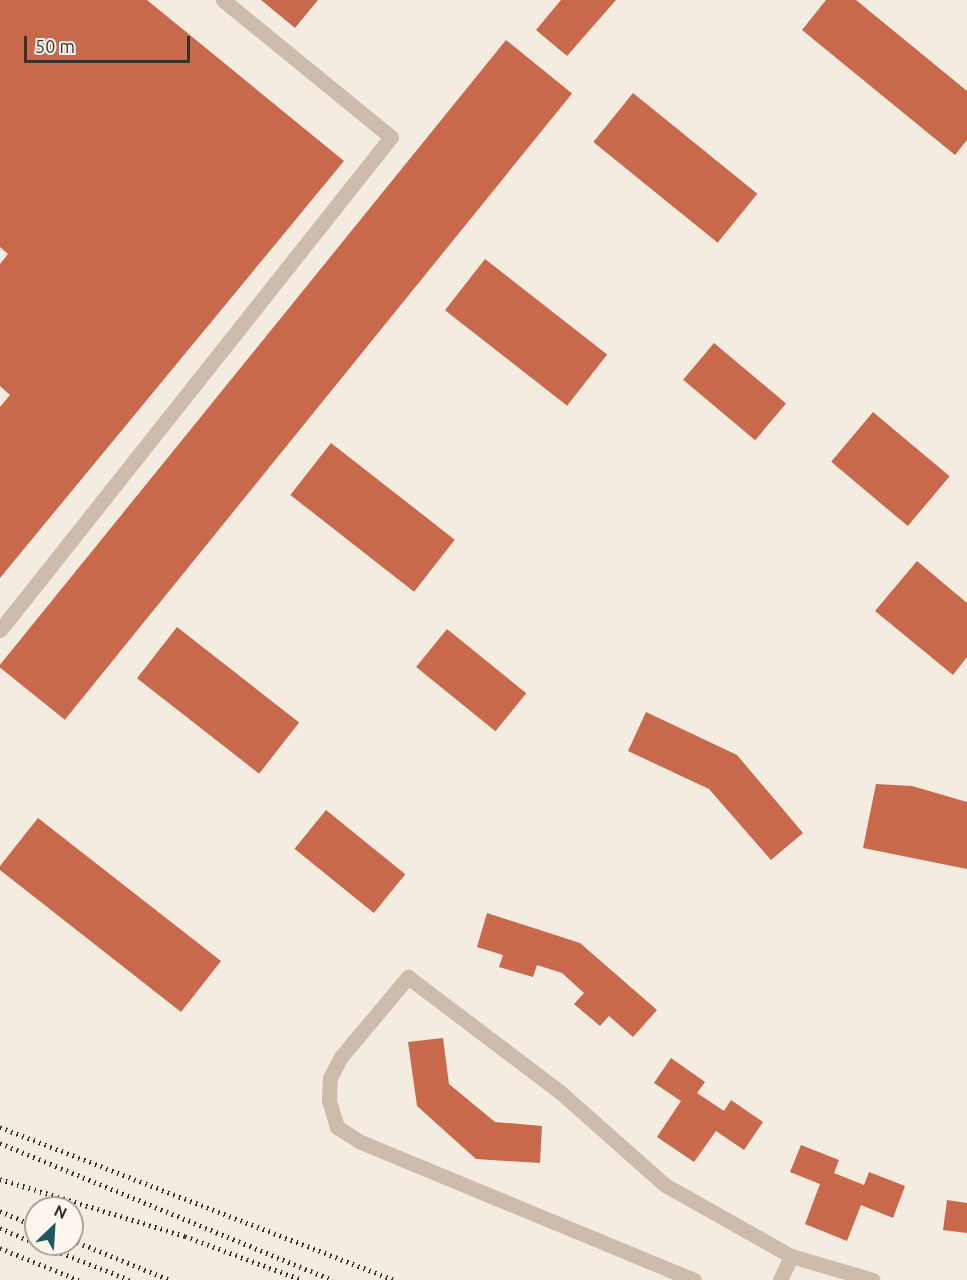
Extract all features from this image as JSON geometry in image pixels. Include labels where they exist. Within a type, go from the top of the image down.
[{"type":"street","points":[[0,630],[391,137],[223,0]]},
{"type":"street","points":[[694,1280],[358,1141],[338,1126],[329,1101],[330,1078],[340,1058],[408,977],[560,1092],[665,1185],[791,1256],[873,1280]]},
{"type":"street","points":[[780,1280],[791,1256]]},
{"type":"building","points":[[0,0],[147,0],[344,161],[0,578],[0,407],[10,395],[0,386],[0,264],[8,254],[0,247]]},
{"type":"building","points":[[261,0],[318,0],[295,28]]},
{"type":"building","points":[[561,0],[616,0],[567,56],[536,30]]},
{"type":"building","points":[[826,0],[856,0],[967,91],[967,140],[955,155],[802,30]]},
{"type":"building","points":[[506,40],[572,93],[65,720],[0,667],[0,665]]},
{"type":"building","points":[[633,93],[757,194],[718,243],[593,142]]},
{"type":"building","points":[[485,259],[607,354],[567,406],[445,310]]},
{"type":"building","points":[[714,343],[786,403],[755,440],[683,380]]},
{"type":"building","points":[[873,412],[950,476],[908,526],[831,462]]},
{"type":"building","points":[[331,443],[455,540],[414,592],[290,495]]},
{"type":"building","points":[[917,561],[967,603],[967,657],[953,675],[875,611]]},
{"type":"building","points":[[177,627],[299,722],[259,774],[137,678]]},
{"type":"building","points":[[447,629],[526,693],[495,731],[416,667]]},
{"type":"building","points":[[646,712],[737,755],[803,833],[771,860],[709,789],[628,751]]},
{"type":"building","points":[[876,784],[912,786],[967,802],[967,869],[863,848]]},
{"type":"building","points":[[326,810],[405,874],[374,913],[295,849]]},
{"type":"building","points":[[38,818],[221,961],[181,1012],[0,870],[0,866]]},
{"type":"building","points":[[487,913],[580,943],[657,1010],[633,1037],[609,1016],[600,1026],[574,1004],[584,993],[562,973],[537,965],[533,977],[499,967],[503,955],[477,947]]},
{"type":"building","points":[[443,1038],[449,1084],[495,1122],[542,1126],[540,1163],[476,1159],[417,1106],[408,1042]]},
{"type":"building","points":[[671,1058],[705,1082],[697,1093],[724,1111],[731,1100],[763,1122],[744,1150],[716,1131],[694,1162],[657,1137],[681,1101],[654,1083]]},
{"type":"building","points":[[801,1145],[839,1160],[834,1173],[864,1185],[869,1172],[905,1186],[893,1218],[861,1205],[847,1241],[805,1224],[820,1184],[790,1172]]},
{"type":"building","points":[[947,1200],[967,1203],[967,1233],[943,1230]]},
{"type":"railway","points":[[0,1127],[395,1280]]},
{"type":"railway","points":[[0,1143],[333,1280]]},
{"type":"railway","points":[[0,1179],[185,1236],[302,1280]]},
{"type":"railway","points":[[0,1211],[24,1221]]},
{"type":"railway","points":[[0,1228],[24,1238]]},
{"type":"railway","points":[[84,1245],[170,1280]]},
{"type":"railway","points":[[0,1248],[79,1280]]},
{"type":"railway","points":[[69,1256],[130,1280]]}]
